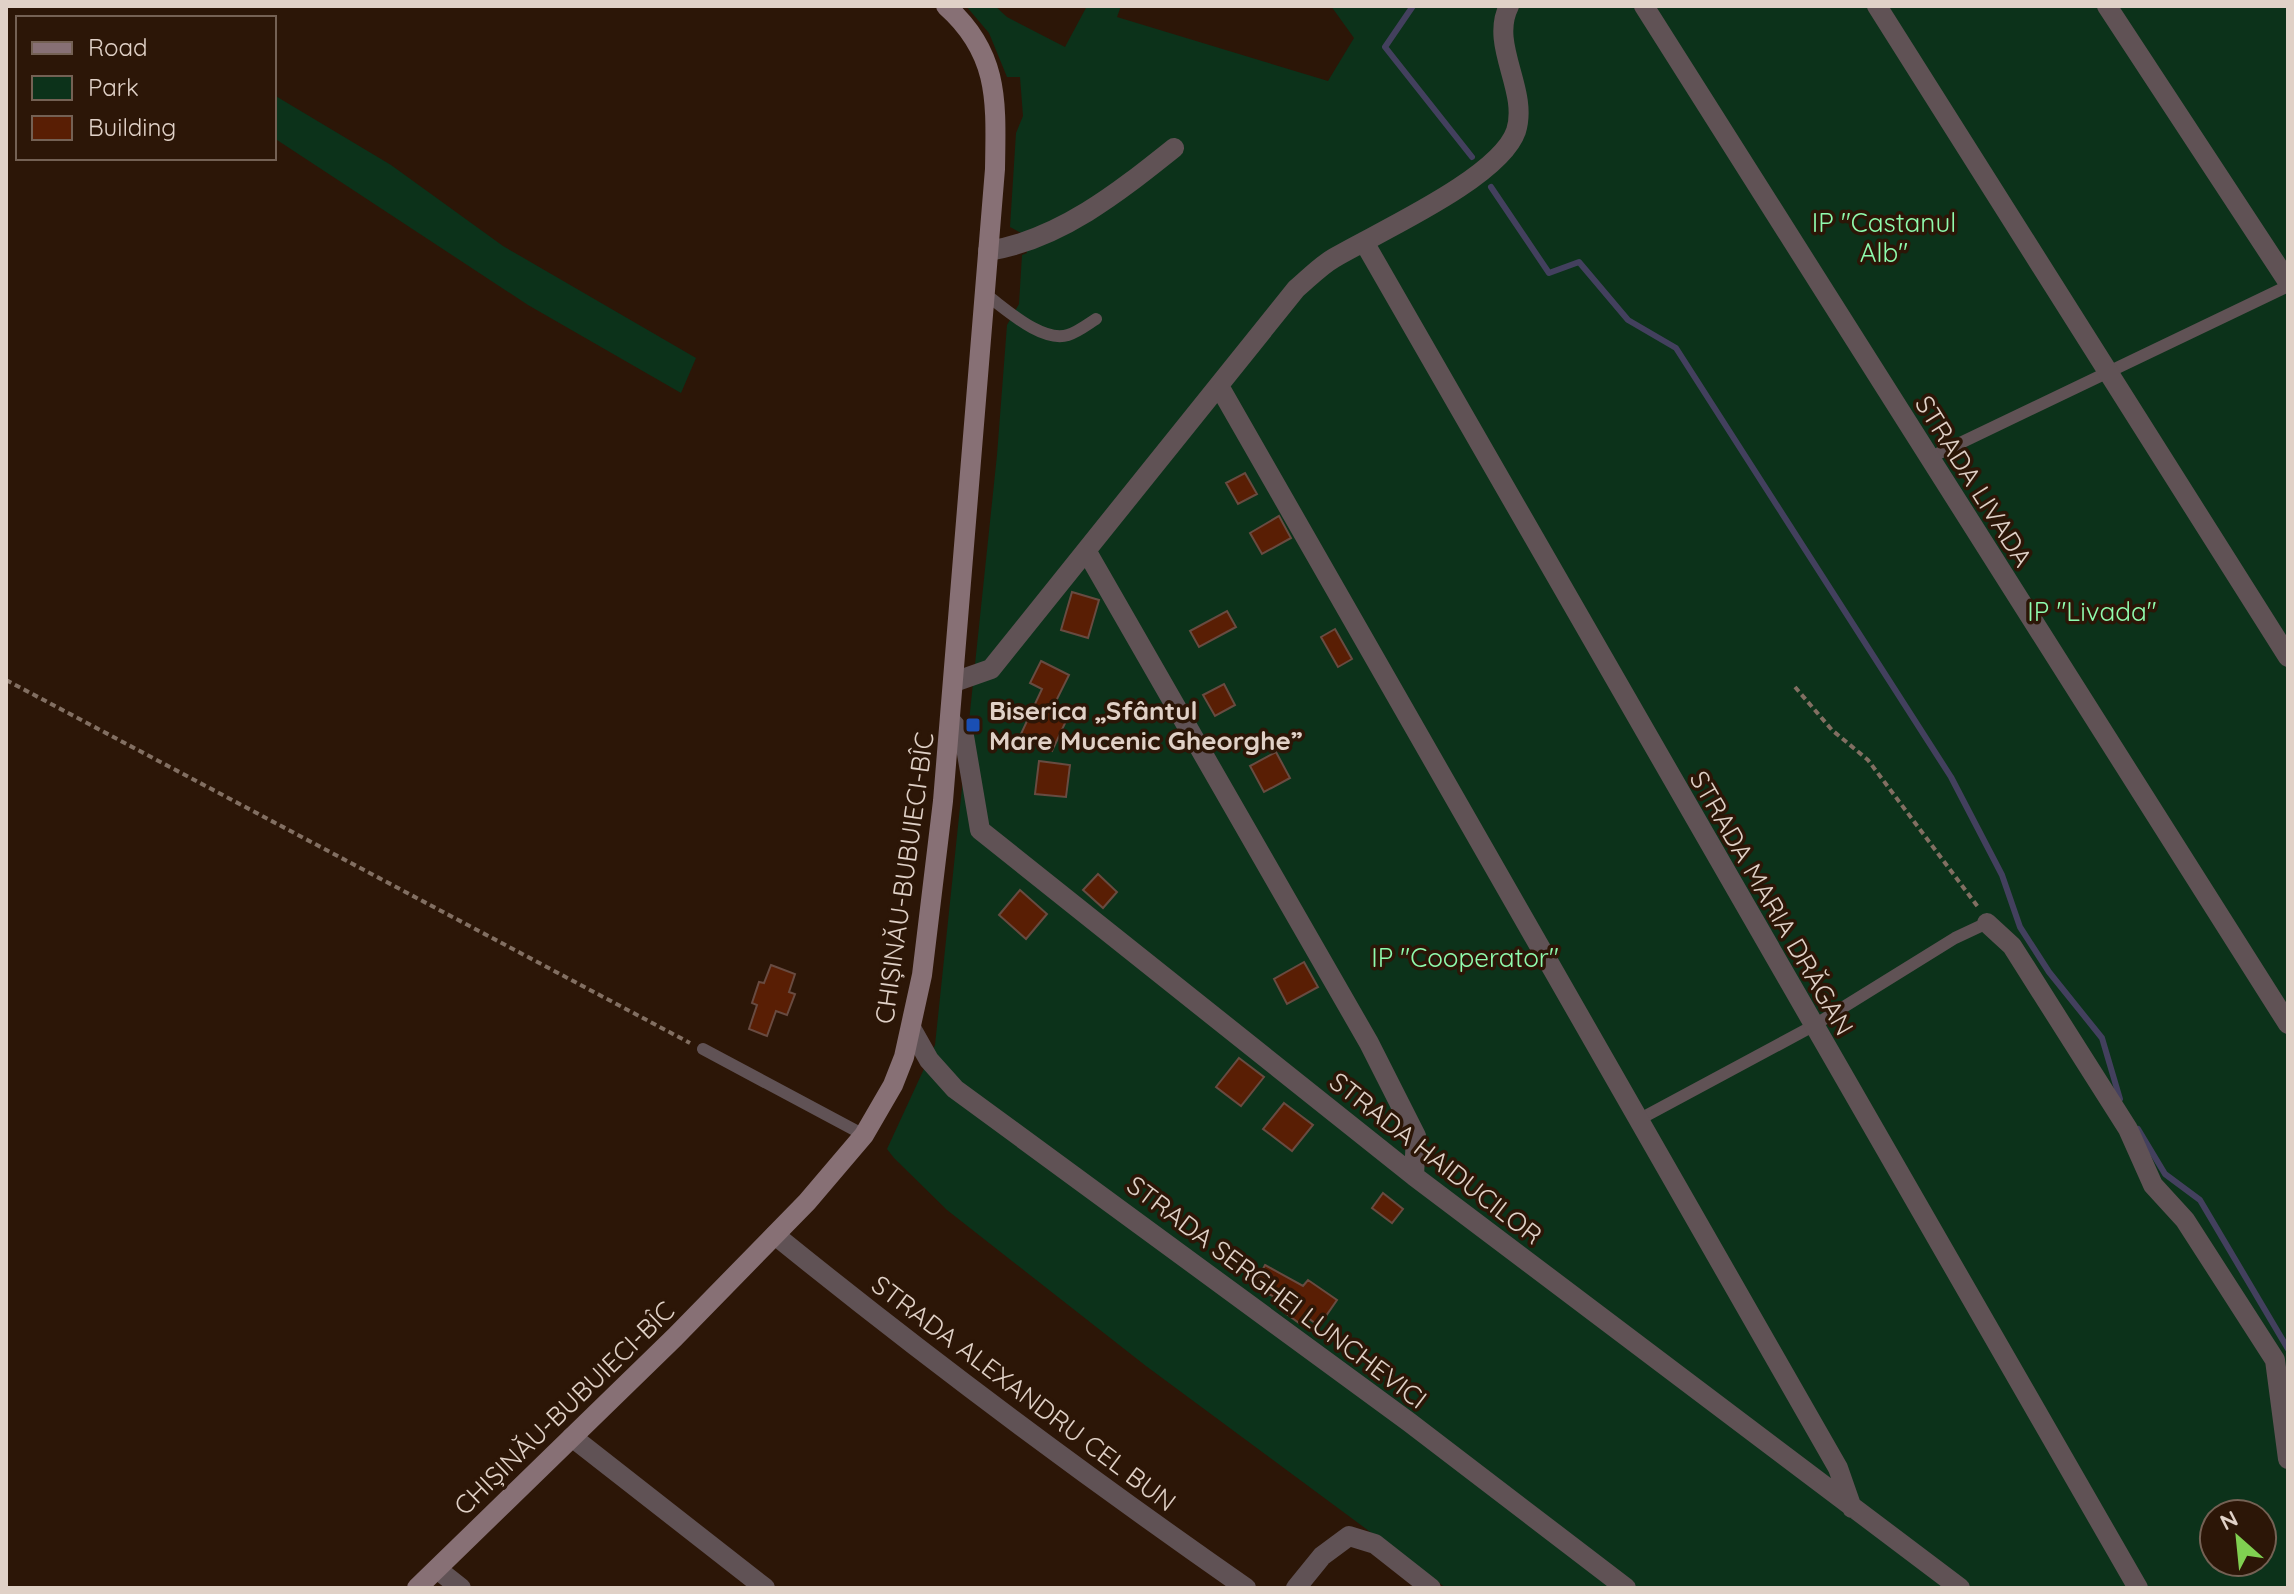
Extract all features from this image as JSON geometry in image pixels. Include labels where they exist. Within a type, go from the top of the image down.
[{"type":"street","name":"CHIȘINĂU-BUBUIECI-BÎC","points":[[417,1588],[775,1235],[864,1135],[893,1085],[911,1028],[930,917],[951,721],[995,153],[992,79],[974,35],[946,6]]},
{"type":"street","points":[[954,682],[991,669],[1296,289],[1331,260],[1477,175],[1501,155],[1515,133],[1520,109],[1504,32],[1509,6]]},
{"type":"street","name":"STRADA LIVADA","points":[[1644,6],[2288,1024]]},
{"type":"street","points":[[1877,6],[2286,647]]},
{"type":"street","points":[[2107,6],[2288,284]]},
{"type":"street","points":[[988,251],[1035,241],[1135,179],[1174,148]]},
{"type":"street","name":"STRADA MARIA DRĂGAN","points":[[1364,242],[2138,1588]]},
{"type":"street","points":[[1219,386],[1838,1468],[1852,1508]]},
{"type":"street","points":[[1087,552],[1369,1043],[1416,1136],[1414,1176]]},
{"type":"street","name":"STRADA HAIDUCILOR","points":[[951,721],[964,736],[980,830],[1414,1176],[1960,1588]]},
{"type":"street","points":[[1987,923],[2012,946],[2128,1129],[2153,1185],[2185,1220],[2275,1360],[2288,1459]]},
{"type":"street","name":"STRADA SERGHEI LUNCHEVICI","points":[[911,1028],[929,1060],[955,1089],[1409,1422],[1626,1588]]},
{"type":"street","name":"STRADA ALEXANDRU CEL BUN","points":[[775,1235],[1021,1429],[1246,1588]]},
{"type":"street","points":[[572,1437],[765,1588]]},
{"type":"street","points":[[1296,1588],[1322,1556],[1349,1536],[1375,1544],[1431,1588]]},
{"type":"street","points":[[437,1569],[461,1588]]},
{"type":"lane","points":[[1929,458],[2288,284]]},
{"type":"lane","points":[[985,294],[1032,326],[1054,335],[1068,335],[1096,319]]},
{"type":"lane","points":[[1640,1119],[1813,1026],[1955,938],[1987,923]]},
{"type":"lane","points":[[703,1049],[864,1135]]},
{"type":"path","points":[[6,680],[703,1049]]},
{"type":"path","points":[[1795,687],[1832,730],[1868,760],[1987,923]]},
{"type":"green space","name":"IP \"Cooperator\"","points":[[966,6],[995,6],[1007,17],[1065,47],[1087,6],[1121,6],[1117,17],[1328,81],[1354,38],[1331,6],[2288,6],[2288,1588],[1446,1588],[1146,1366],[947,1210],[894,1158],[887,1149],[935,1045],[997,455],[1007,325],[1019,304],[1022,255],[1027,253],[1023,234],[1010,227],[1016,133],[1023,116],[1020,77],[1007,77],[989,33]]},
{"type":"green space","points":[[276,96],[391,165],[503,246],[696,358],[681,393],[528,305],[276,139]]},
{"type":"building","points":[[1245,473],[1257,494],[1238,504],[1226,483]]},
{"type":"building","points":[[1279,516],[1291,538],[1262,554],[1250,533]]},
{"type":"building","points":[[1072,592],[1099,600],[1088,638],[1061,630]]},
{"type":"building","points":[[1227,611],[1236,627],[1199,647],[1190,631]]},
{"type":"building","points":[[1335,629],[1352,659],[1338,667],[1321,637]]},
{"type":"building","points":[[1041,661],[1069,675],[1051,711],[1067,719],[1052,751],[1020,736],[1042,689],[1030,683]]},
{"type":"building","points":[[1224,684],[1235,705],[1215,716],[1203,695]]},
{"type":"building","points":[[1276,752],[1290,778],[1264,792],[1250,766]]},
{"type":"building","points":[[1039,761],[1070,765],[1066,797],[1035,794]]},
{"type":"building","points":[[1098,874],[1117,892],[1103,908],[1083,890]]},
{"type":"building","points":[[1020,890],[1047,914],[1026,939],[999,915]]},
{"type":"building","points":[[1304,962],[1318,987],[1287,1004],[1274,979]]},
{"type":"building","points":[[771,965],[795,974],[789,992],[795,994],[787,1015],[776,1011],[767,1036],[749,1029],[757,1005],[752,1003],[759,982],[764,983]]},
{"type":"building","points":[[1239,1058],[1264,1077],[1241,1106],[1216,1087]]},
{"type":"building","points":[[1284,1103],[1313,1125],[1292,1151],[1263,1129]]},
{"type":"building","points":[[1383,1193],[1403,1209],[1392,1223],[1372,1208]]},
{"type":"building","points":[[1265,1265],[1303,1286],[1308,1280],[1337,1300],[1319,1326],[1304,1315],[1299,1323],[1284,1312],[1289,1305],[1254,1286]]},
{"type":"waterway","points":[[1413,6],[1385,47],[1472,157]]},
{"type":"waterway","points":[[1491,187],[1549,273],[1579,262],[1628,320],[1676,348],[1951,777],[2002,875],[2020,927],[2049,972],[2102,1038],[2120,1099]]},
{"type":"waterway","points":[[2138,1129],[2165,1174],[2200,1200],[2288,1349]]},
{"type":"place","name":"Biserica „Sfântul Mare Mucenic Gheorghe”","points":[[973,725]]},
{"type":"park label","name":"IP \"Castanul Alb\"","points":[[1884,237]]},
{"type":"park label","name":"IP \"Livada\"","points":[[2092,611]]}]
